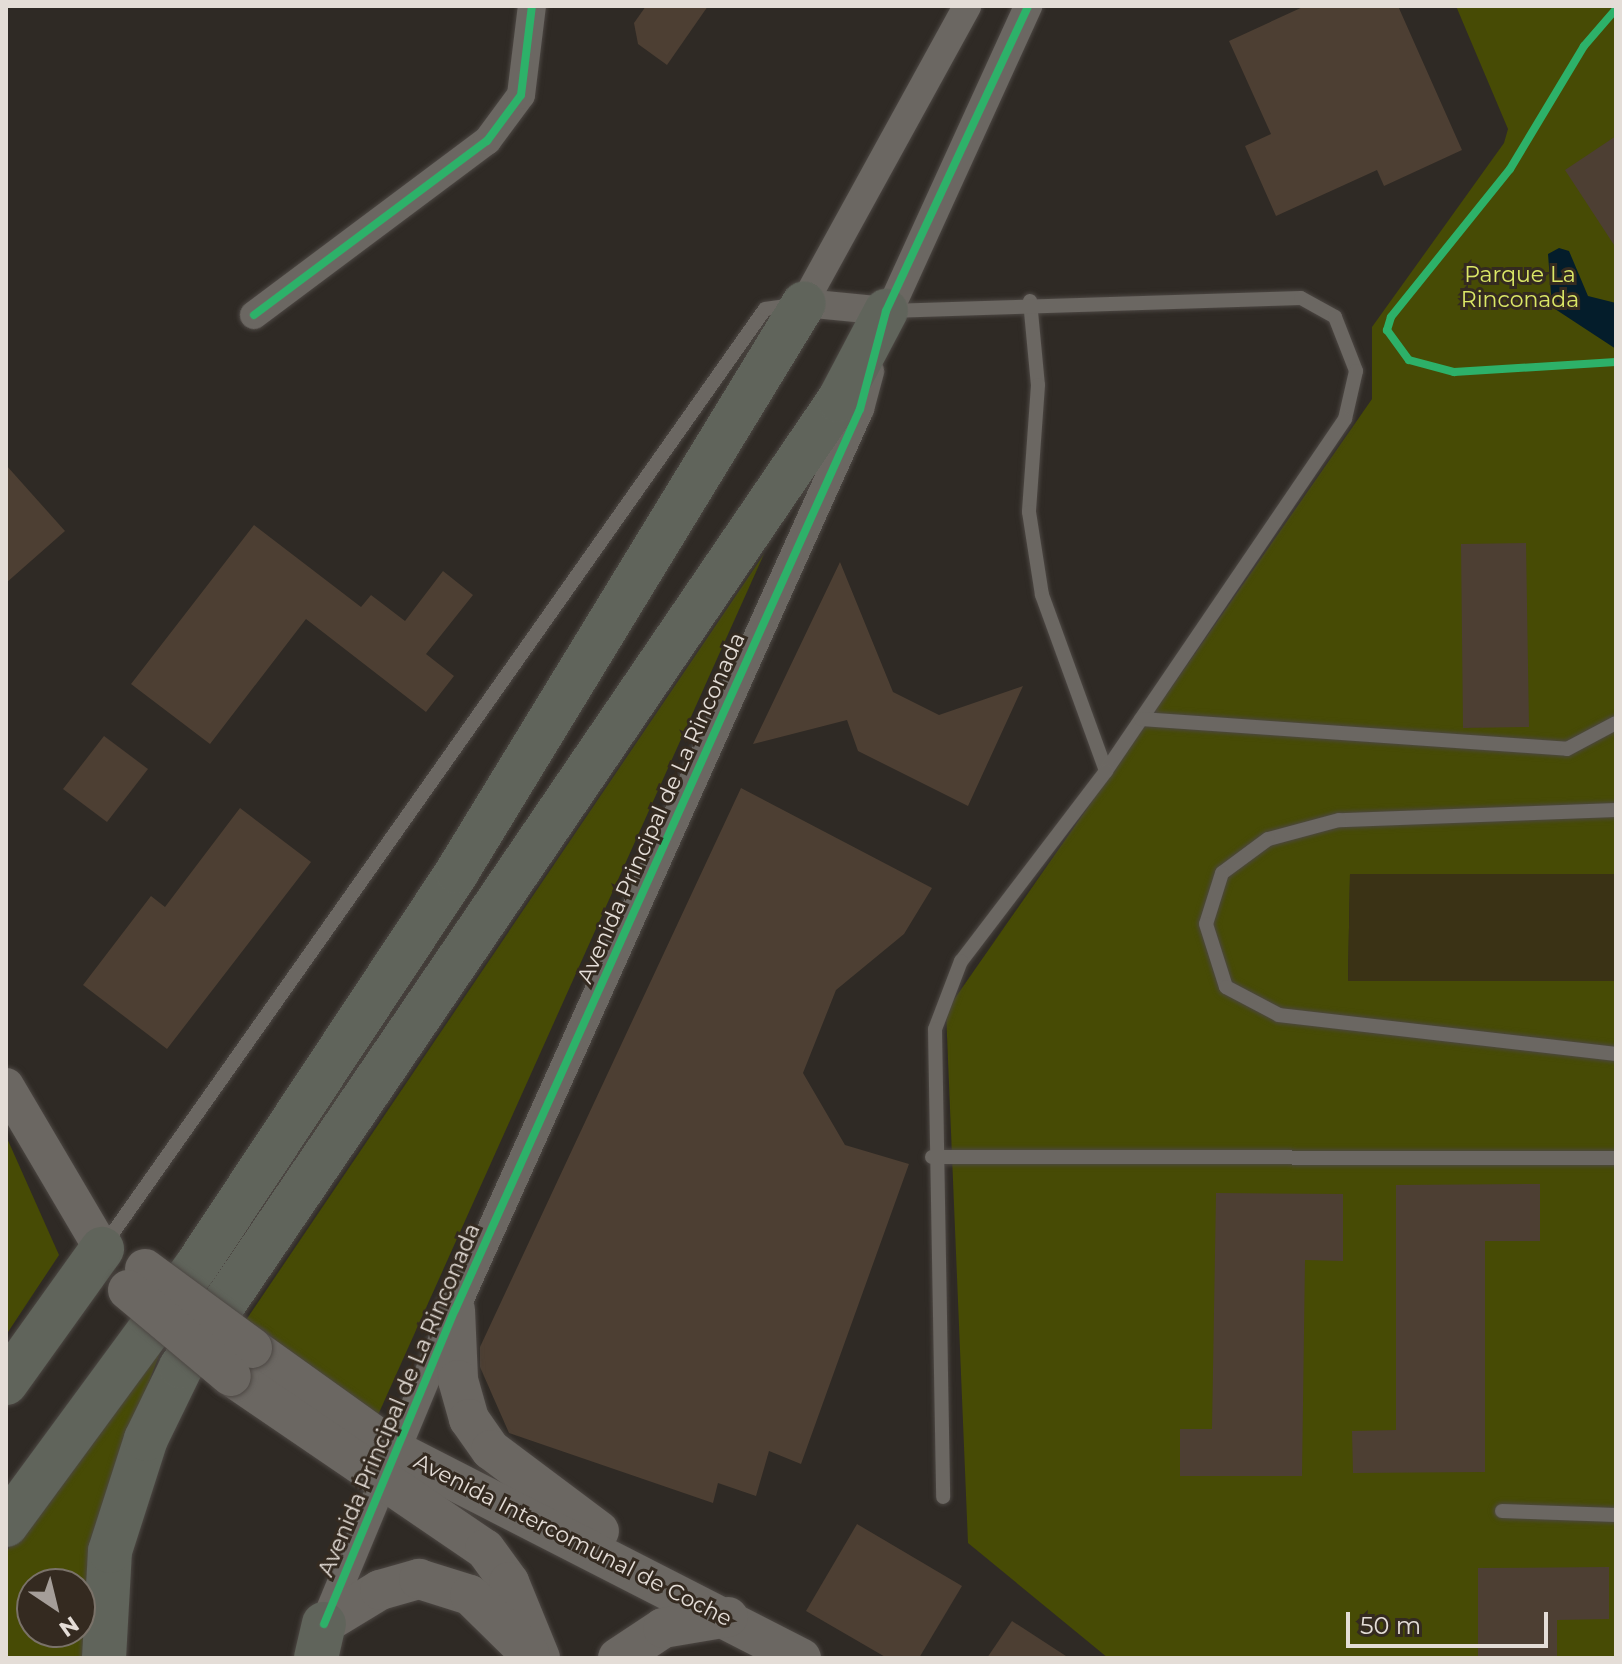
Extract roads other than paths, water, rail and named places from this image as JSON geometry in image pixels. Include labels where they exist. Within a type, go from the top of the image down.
[{"type":"highway","points":[[6,1525],[197,1265],[457,872],[804,303]]},
{"type":"highway","points":[[104,1658],[110,1551],[146,1439],[181,1367],[839,400],[886,311]]},
{"type":"highway","points":[[13,1363],[102,1249]]},
{"type":"main road","name":"Avenida Intercomunal de Coche","points":[[102,1249],[241,1362],[390,1465],[485,1549],[509,1582],[540,1658]]},
{"type":"main road","points":[[455,1310],[458,1380],[479,1435],[646,1575]]},
{"type":"main road","name":"Avenida Intercomunal de Coche","points":[[390,1465],[646,1575],[801,1658]]},
{"type":"main road","points":[[320,1641],[380,1590],[419,1579],[470,1595],[533,1658]]},
{"type":"main road","points":[[618,1658],[663,1628],[728,1617]]},
{"type":"street","points":[[254,315],[487,141],[521,95],[532,6]]},
{"type":"street","points":[[886,311],[804,303],[967,6]]},
{"type":"street","name":"Avenida Principal de La Rinconada","points":[[320,1641],[455,1310],[860,409],[886,311],[1028,6]]},
{"type":"street","points":[[6,1086],[102,1249]]},
{"type":"lane","points":[[886,311],[1030,301],[1301,298],[1335,317],[1356,371],[1345,419],[1106,771],[961,961],[935,1029],[932,1157],[943,1497]]},
{"type":"lane","points":[[1030,301],[1038,385],[1029,512],[1042,595],[1106,771]]},
{"type":"lane","points":[[102,1249],[765,309],[804,303]]},
{"type":"lane","points":[[1141,719],[1567,749],[1616,723]]},
{"type":"lane","points":[[1616,810],[1339,820],[1268,839],[1222,873],[1206,924],[1226,987],[1279,1015],[1616,1054]]},
{"type":"lane","points":[[932,1157],[1616,1158]]},
{"type":"lane","points":[[1502,1511],[1616,1515]]},
{"type":"water","points":[[1559,248],[1569,251],[1588,296],[1616,303],[1616,349],[1552,307],[1548,254]]},
{"type":"park label","name":"Parque La Rinconada","points":[[1520,286]]}]
